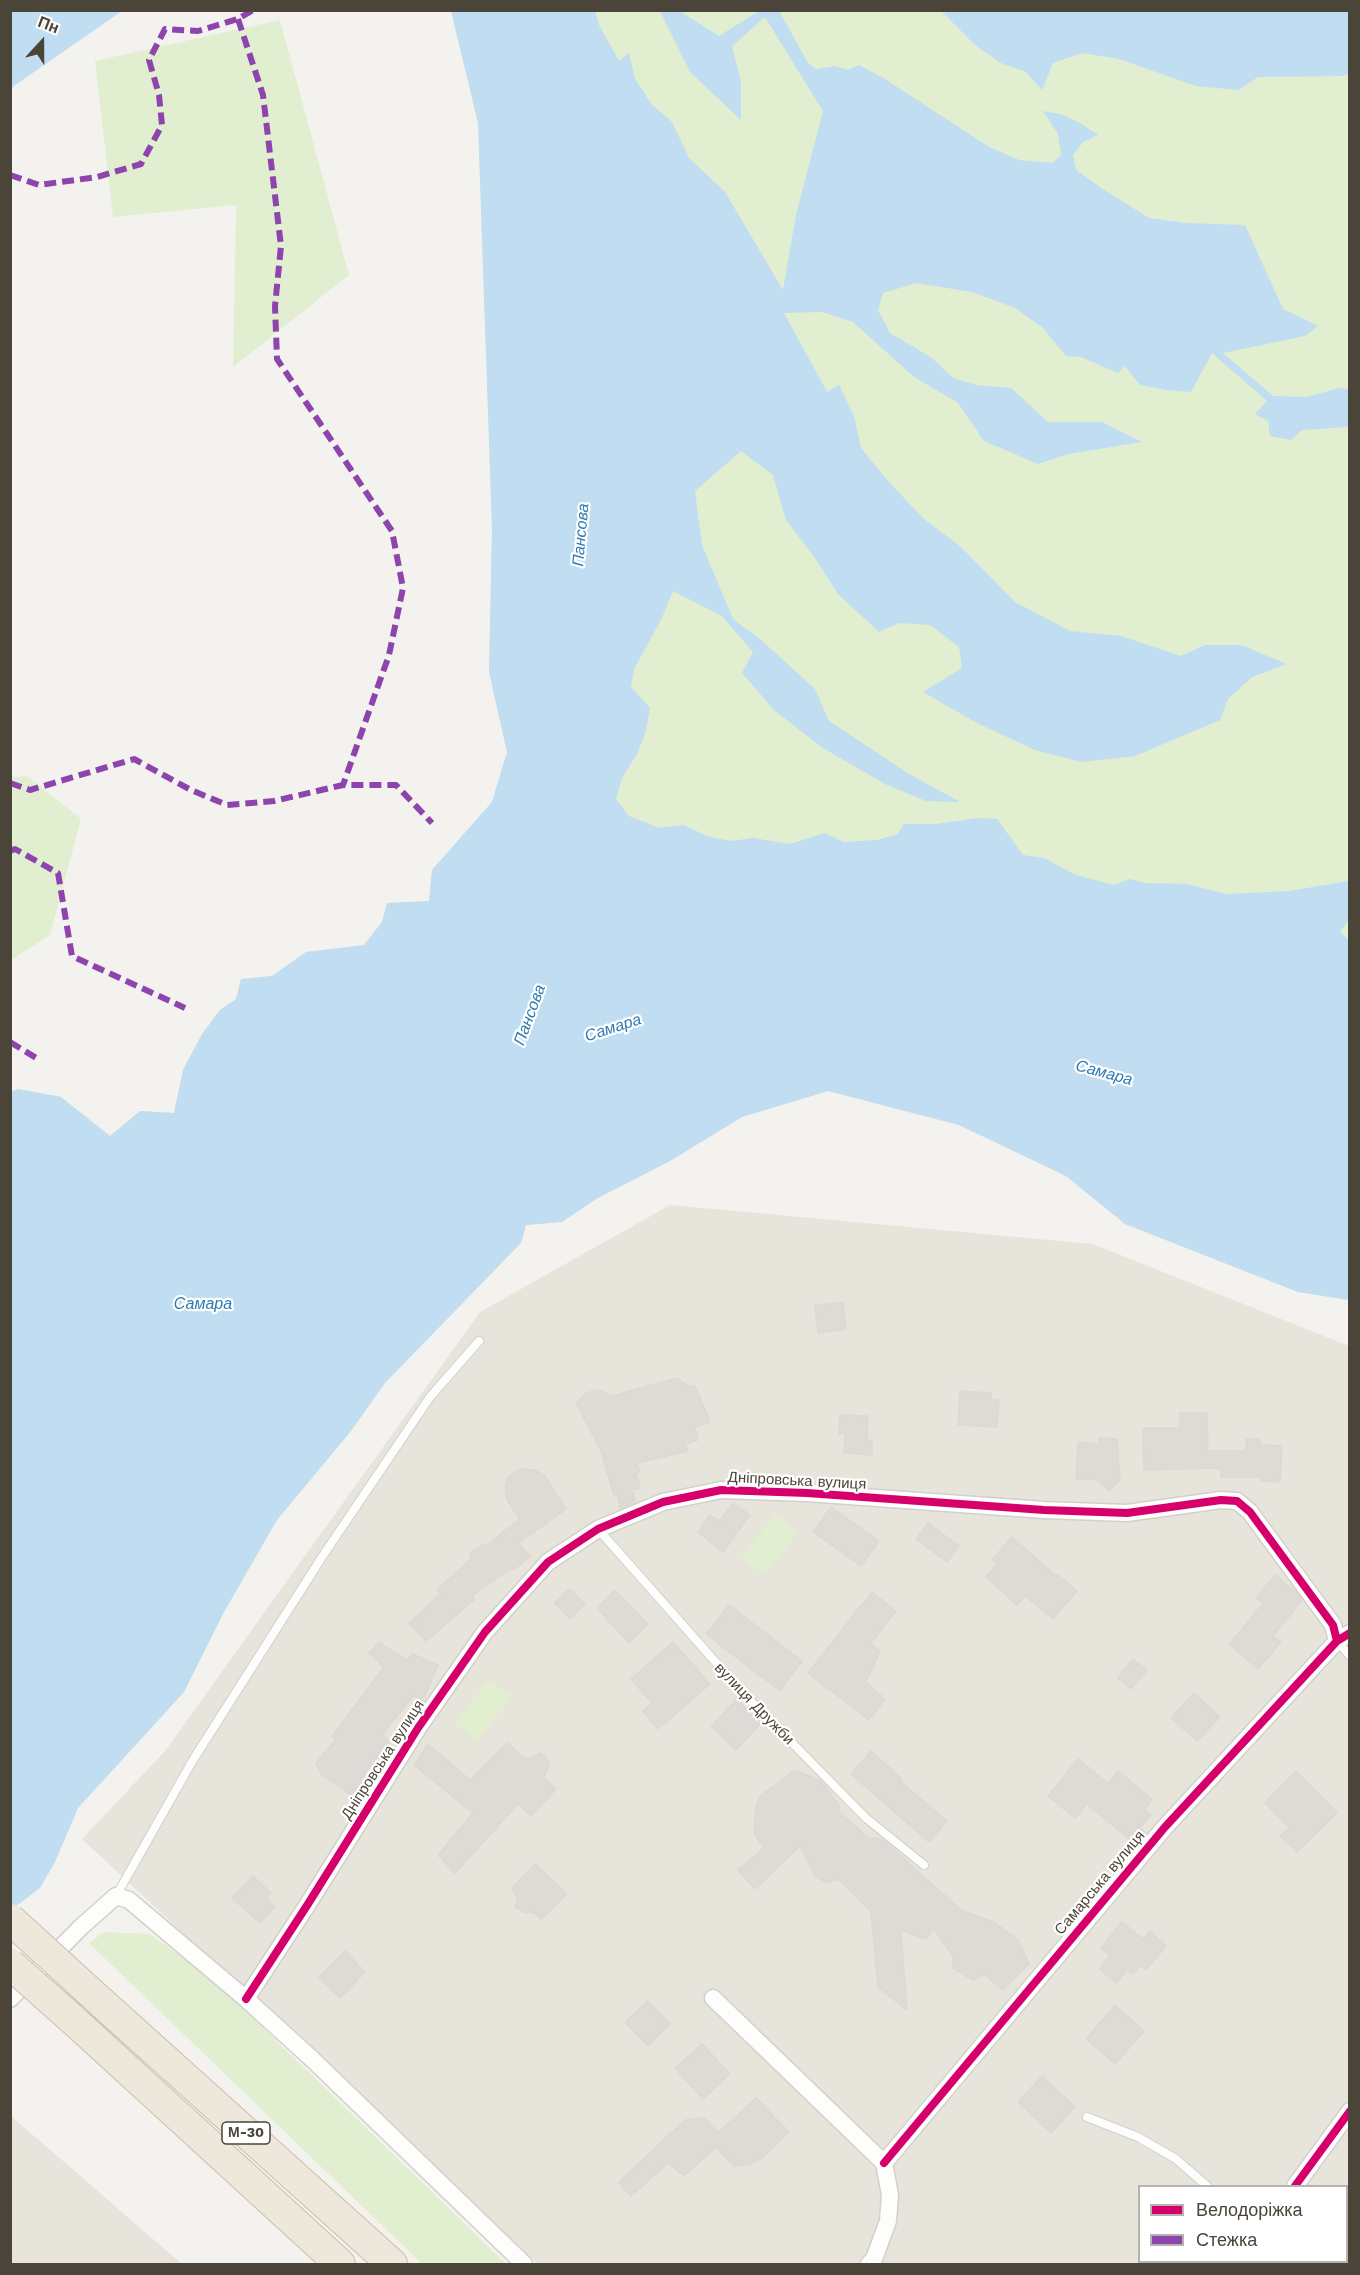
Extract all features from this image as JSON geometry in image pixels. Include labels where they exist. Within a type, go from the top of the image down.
[{"type":"highway","name":"М-30","points":[[10,1919],[392,2265]]},
{"type":"highway","name":"М-30","points":[[10,1964],[340,2265]]},
{"type":"street","name":"Дніпровська вулиця","points":[[246,1999],[418,1728],[485,1632],[548,1562],[598,1529],[663,1502],[721,1491],[807,1493],[1044,1510],[1126,1513],[1221,1500],[1237,1501],[1250,1512],[1343,1637]]},
{"type":"street","name":"Самарська вулиця","points":[[884,2163],[1164,1827],[1343,1637]]},
{"type":"street","points":[[10,2000],[81,1927],[116,1896],[129,1900],[246,1999],[311,2058],[524,2265]]},
{"type":"street","points":[[713,1998],[884,2163],[890,2195],[888,2221],[874,2259],[869,2265]]},
{"type":"street","points":[[1296,2185],[1350,2111]]},
{"type":"lane","points":[[116,1896],[193,1760],[322,1557],[430,1397],[479,1341]]},
{"type":"lane","name":"вулиця Дружби","points":[[598,1529],[742,1692],[866,1818],[924,1865]]},
{"type":"lane","points":[[1343,1637],[1350,1656]]},
{"type":"lane","points":[[1087,2116],[1138,2137],[1176,2159],[1205,2185]]},
{"type":"shaded area","points":[[670,1205],[1093,1244],[1349,1346],[1349,2264],[537,2264],[82,1839],[165,1751],[480,1312]]},
{"type":"shaded area","points":[[11,2116],[182,2264],[11,2264]]},
{"type":"green space","name":"Самара","points":[[451,11],[1349,11],[1349,1300],[1298,1292],[1125,1224],[1066,1176],[959,1125],[828,1091],[742,1117],[670,1161],[596,1199],[562,1222],[526,1225],[521,1243],[385,1383],[351,1431],[277,1520],[224,1612],[184,1692],[78,1808],[55,1862],[11,1092],[18,1089],[61,1097],[110,1136],[140,1111],[174,1113],[183,1070],[202,1034],[220,1010],[236,999],[241,979],[272,976],[306,952],[364,945],[382,922],[387,903],[429,901],[432,870],[492,802],[507,752],[489,672],[492,529],[478,123]]},
{"type":"green space","points":[[280,20],[349,275],[233,367],[236,205],[113,217],[95,61]]},
{"type":"green space","points":[[27,776],[81,819],[50,935],[11,960],[11,777]]},
{"type":"green space","points":[[775,1514],[798,1532],[764,1576],[741,1558]]},
{"type":"green space","points":[[489,1679],[512,1697],[477,1741],[454,1723]]},
{"type":"green space","points":[[104,1932],[150,1934],[217,1983],[506,2264],[422,2264],[89,1943]]},
{"type":"water","points":[[11,10],[122,10],[122,11],[11,88]]},
{"type":"water","name":"Самара","points":[[451,11],[595,11],[599,25],[619,61],[629,53],[635,79],[652,105],[672,122],[689,158],[725,192],[783,290],[796,215],[823,111],[765,17],[732,46],[741,83],[741,120],[690,72],[660,11],[683,11],[684,14],[719,36],[759,11],[779,11],[808,63],[816,69],[835,66],[848,70],[859,65],[885,79],[989,147],[1019,160],[1052,163],[1061,155],[1058,134],[1043,111],[1060,114],[1080,123],[1098,135],[1083,142],[1073,155],[1076,170],[1149,218],[1186,223],[1245,225],[1283,309],[1318,326],[1305,336],[1223,353],[1273,396],[1307,397],[1339,388],[1349,389],[1349,427],[1302,430],[1291,440],[1270,436],[1268,421],[1255,414],[1267,401],[1212,353],[1191,392],[1166,390],[1140,385],[1125,366],[1118,373],[1081,357],[1066,356],[1043,328],[1015,308],[972,292],[916,283],[883,293],[878,310],[890,333],[932,358],[953,378],[976,385],[1011,388],[1048,422],[1102,422],[1142,442],[1068,454],[1038,464],[984,441],[958,403],[913,376],[853,322],[822,312],[784,313],[827,392],[839,385],[854,416],[861,448],[924,519],[960,546],[1015,602],[1070,631],[1121,636],[1181,656],[1205,645],[1241,645],[1287,664],[1252,677],[1228,699],[1220,720],[1135,756],[1081,762],[1035,750],[977,723],[923,692],[962,668],[959,647],[930,625],[899,623],[879,632],[838,594],[815,558],[786,520],[773,475],[741,451],[695,491],[702,545],[733,619],[761,640],[815,689],[829,721],[909,774],[960,802],[926,801],[885,784],[823,748],[775,711],[742,673],[753,652],[722,616],[673,591],[661,620],[634,669],[631,687],[650,708],[646,731],[637,754],[622,778],[616,799],[629,816],[659,828],[684,825],[709,837],[731,841],[753,838],[790,844],[825,833],[844,842],[877,840],[898,834],[904,824],[936,824],[978,818],[997,819],[1023,855],[1044,858],[1076,875],[1114,885],[1130,879],[1144,883],[1187,884],[1226,894],[1289,891],[1349,881],[1349,920],[1340,932],[1350,941],[1349,1300],[1298,1292],[1125,1224],[1066,1176],[959,1125],[828,1091],[742,1117],[670,1161],[596,1199],[562,1222],[526,1225],[521,1243],[385,1383],[351,1431],[277,1520],[224,1612],[184,1692],[78,1808],[55,1862],[40,1888],[11,1910],[11,1092],[18,1089],[61,1097],[110,1136],[140,1111],[174,1113],[183,1070],[202,1034],[220,1010],[236,999],[241,979],[272,976],[306,952],[364,945],[382,922],[387,903],[429,901],[432,870],[492,802],[507,752],[489,672],[492,529],[478,123]]},
{"type":"water","points":[[941,11],[1349,11],[1349,74],[1343,76],[1258,77],[1239,90],[1196,86],[1119,59],[1082,53],[1053,63],[1042,90],[1026,72],[1001,63],[975,45]]},
{"type":"building","points":[[843,1302],[846,1329],[818,1333],[815,1306]]},
{"type":"building","points":[[677,1378],[689,1386],[695,1385],[710,1422],[695,1427],[698,1440],[685,1444],[688,1451],[637,1463],[640,1472],[636,1473],[640,1488],[633,1490],[635,1502],[620,1508],[601,1451],[576,1403],[586,1393],[598,1390],[611,1396]]},
{"type":"building","points":[[960,1391],[991,1393],[991,1399],[999,1400],[997,1427],[958,1425]]},
{"type":"building","points":[[1180,1413],[1207,1413],[1208,1451],[1246,1451],[1246,1439],[1260,1439],[1260,1445],[1282,1446],[1280,1482],[1261,1481],[1262,1477],[1221,1477],[1221,1468],[1144,1470],[1143,1428],[1180,1428]]},
{"type":"building","points":[[840,1415],[868,1416],[867,1440],[872,1440],[872,1455],[844,1453],[845,1434],[839,1434]]},
{"type":"building","points":[[1099,1438],[1117,1439],[1120,1480],[1109,1490],[1094,1479],[1076,1479],[1078,1442],[1099,1444]]},
{"type":"building","points":[[520,1469],[534,1470],[545,1476],[566,1509],[519,1543],[530,1557],[472,1596],[475,1599],[426,1641],[409,1623],[441,1594],[437,1590],[472,1558],[469,1554],[483,1544],[485,1546],[520,1519],[507,1500],[505,1486],[507,1478]]},
{"type":"building","points":[[733,1503],[750,1515],[723,1552],[698,1532],[710,1515],[720,1521]]},
{"type":"building","points":[[831,1507],[879,1541],[861,1566],[813,1532]]},
{"type":"building","points":[[928,1523],[959,1546],[947,1562],[916,1539]]},
{"type":"building","points":[[1012,1537],[1056,1576],[1057,1574],[1077,1591],[1053,1619],[1025,1596],[1017,1605],[986,1577],[997,1564],[992,1560]]},
{"type":"building","points":[[1275,1575],[1302,1600],[1273,1636],[1281,1642],[1258,1669],[1229,1644],[1263,1604],[1256,1598]]},
{"type":"building","points":[[569,1589],[585,1604],[570,1619],[554,1603]]},
{"type":"building","points":[[615,1590],[648,1624],[629,1643],[597,1608]]},
{"type":"building","points":[[872,1592],[896,1611],[871,1643],[880,1652],[866,1682],[885,1699],[869,1720],[808,1673]]},
{"type":"building","points":[[729,1605],[802,1661],[780,1691],[706,1634]]},
{"type":"building","points":[[379,1642],[406,1660],[413,1654],[438,1665],[422,1702],[414,1695],[382,1735],[390,1741],[351,1795],[321,1774],[316,1763],[336,1739],[332,1736],[384,1667],[369,1653]]},
{"type":"building","points":[[673,1642],[710,1684],[658,1729],[643,1711],[652,1703],[631,1679]]},
{"type":"building","points":[[1133,1659],[1147,1670],[1131,1689],[1118,1678]]},
{"type":"building","points":[[1194,1693],[1220,1717],[1197,1741],[1171,1718]]},
{"type":"building","points":[[737,1699],[761,1723],[736,1750],[711,1726]]},
{"type":"building","points":[[507,1743],[526,1759],[541,1753],[550,1763],[544,1777],[556,1789],[531,1816],[518,1804],[455,1873],[438,1855],[473,1813],[414,1765],[428,1744],[470,1780]]},
{"type":"building","points":[[871,1751],[902,1779],[900,1781],[947,1821],[929,1842],[851,1774]]},
{"type":"building","points":[[1078,1759],[1108,1783],[1118,1771],[1152,1799],[1144,1810],[1151,1815],[1140,1828],[1146,1833],[1136,1845],[1087,1804],[1075,1818],[1048,1796]]},
{"type":"building","points":[[794,1770],[821,1781],[840,1807],[837,1810],[869,1838],[882,1839],[961,1910],[994,1922],[1018,1940],[1029,1964],[1003,1990],[984,1974],[973,1980],[953,1968],[953,1956],[934,1929],[926,1939],[901,1930],[907,2010],[878,1987],[871,1912],[838,1879],[827,1883],[815,1876],[800,1846],[755,1889],[738,1870],[764,1848],[754,1833],[756,1806],[760,1796]]},
{"type":"building","points":[[1296,1771],[1337,1813],[1297,1852],[1280,1836],[1289,1827],[1265,1803]]},
{"type":"building","points":[[535,1864],[567,1894],[541,1919],[532,1912],[524,1913],[515,1907],[518,1898],[512,1888]]},
{"type":"building","points":[[253,1876],[271,1893],[266,1898],[275,1907],[260,1923],[232,1898]]},
{"type":"building","points":[[1122,1922],[1143,1939],[1150,1931],[1166,1946],[1146,1970],[1141,1965],[1133,1974],[1127,1970],[1116,1983],[1100,1969],[1110,1956],[1101,1948]]},
{"type":"building","points":[[345,1951],[365,1972],[340,1998],[319,1977]]},
{"type":"building","points":[[648,2001],[670,2024],[648,2046],[625,2022]]},
{"type":"building","points":[[1115,2005],[1144,2031],[1115,2064],[1086,2039]]},
{"type":"building","points":[[702,2044],[730,2074],[703,2099],[675,2068]]},
{"type":"building","points":[[1042,2076],[1075,2107],[1051,2133],[1018,2102]]},
{"type":"building","points":[[756,2098],[789,2132],[763,2157],[749,2165],[734,2166],[716,2147],[684,2176],[668,2163],[631,2196],[619,2182],[685,2120],[704,2118],[718,2133]]},
{"type":"marked path","points":[[10,175],[39,185],[97,177],[141,164],[162,125],[159,95],[149,60],[165,29],[198,31],[238,19],[253,10]]},
{"type":"marked path","points":[[238,19],[263,95],[281,246],[275,306],[277,359],[392,531],[403,588],[389,655],[343,785]]},
{"type":"marked path","points":[[10,783],[30,790],[134,759],[191,790],[227,805],[274,801],[343,785],[396,785],[432,823]]},
{"type":"marked path","points":[[10,851],[15,849],[58,873],[72,956],[185,1008]]},
{"type":"marked path","points":[[10,1042],[38,1059]]},
{"type":"cycle path","points":[[246,1999],[418,1728],[485,1632],[548,1562],[598,1529],[663,1502],[721,1490],[807,1493],[1044,1510],[1127,1513],[1221,1500],[1237,1501],[1250,1512],[1333,1625],[1337,1641]]},
{"type":"cycle path","points":[[884,2163],[1165,1827],[1337,1641],[1350,1633]]},
{"type":"cycle path","points":[[1296,2185],[1350,2111]]},
{"type":"water label","name":"Пансова","points":[[581,535]]},
{"type":"water label","name":"Пансова","points":[[530,1015]]}]
